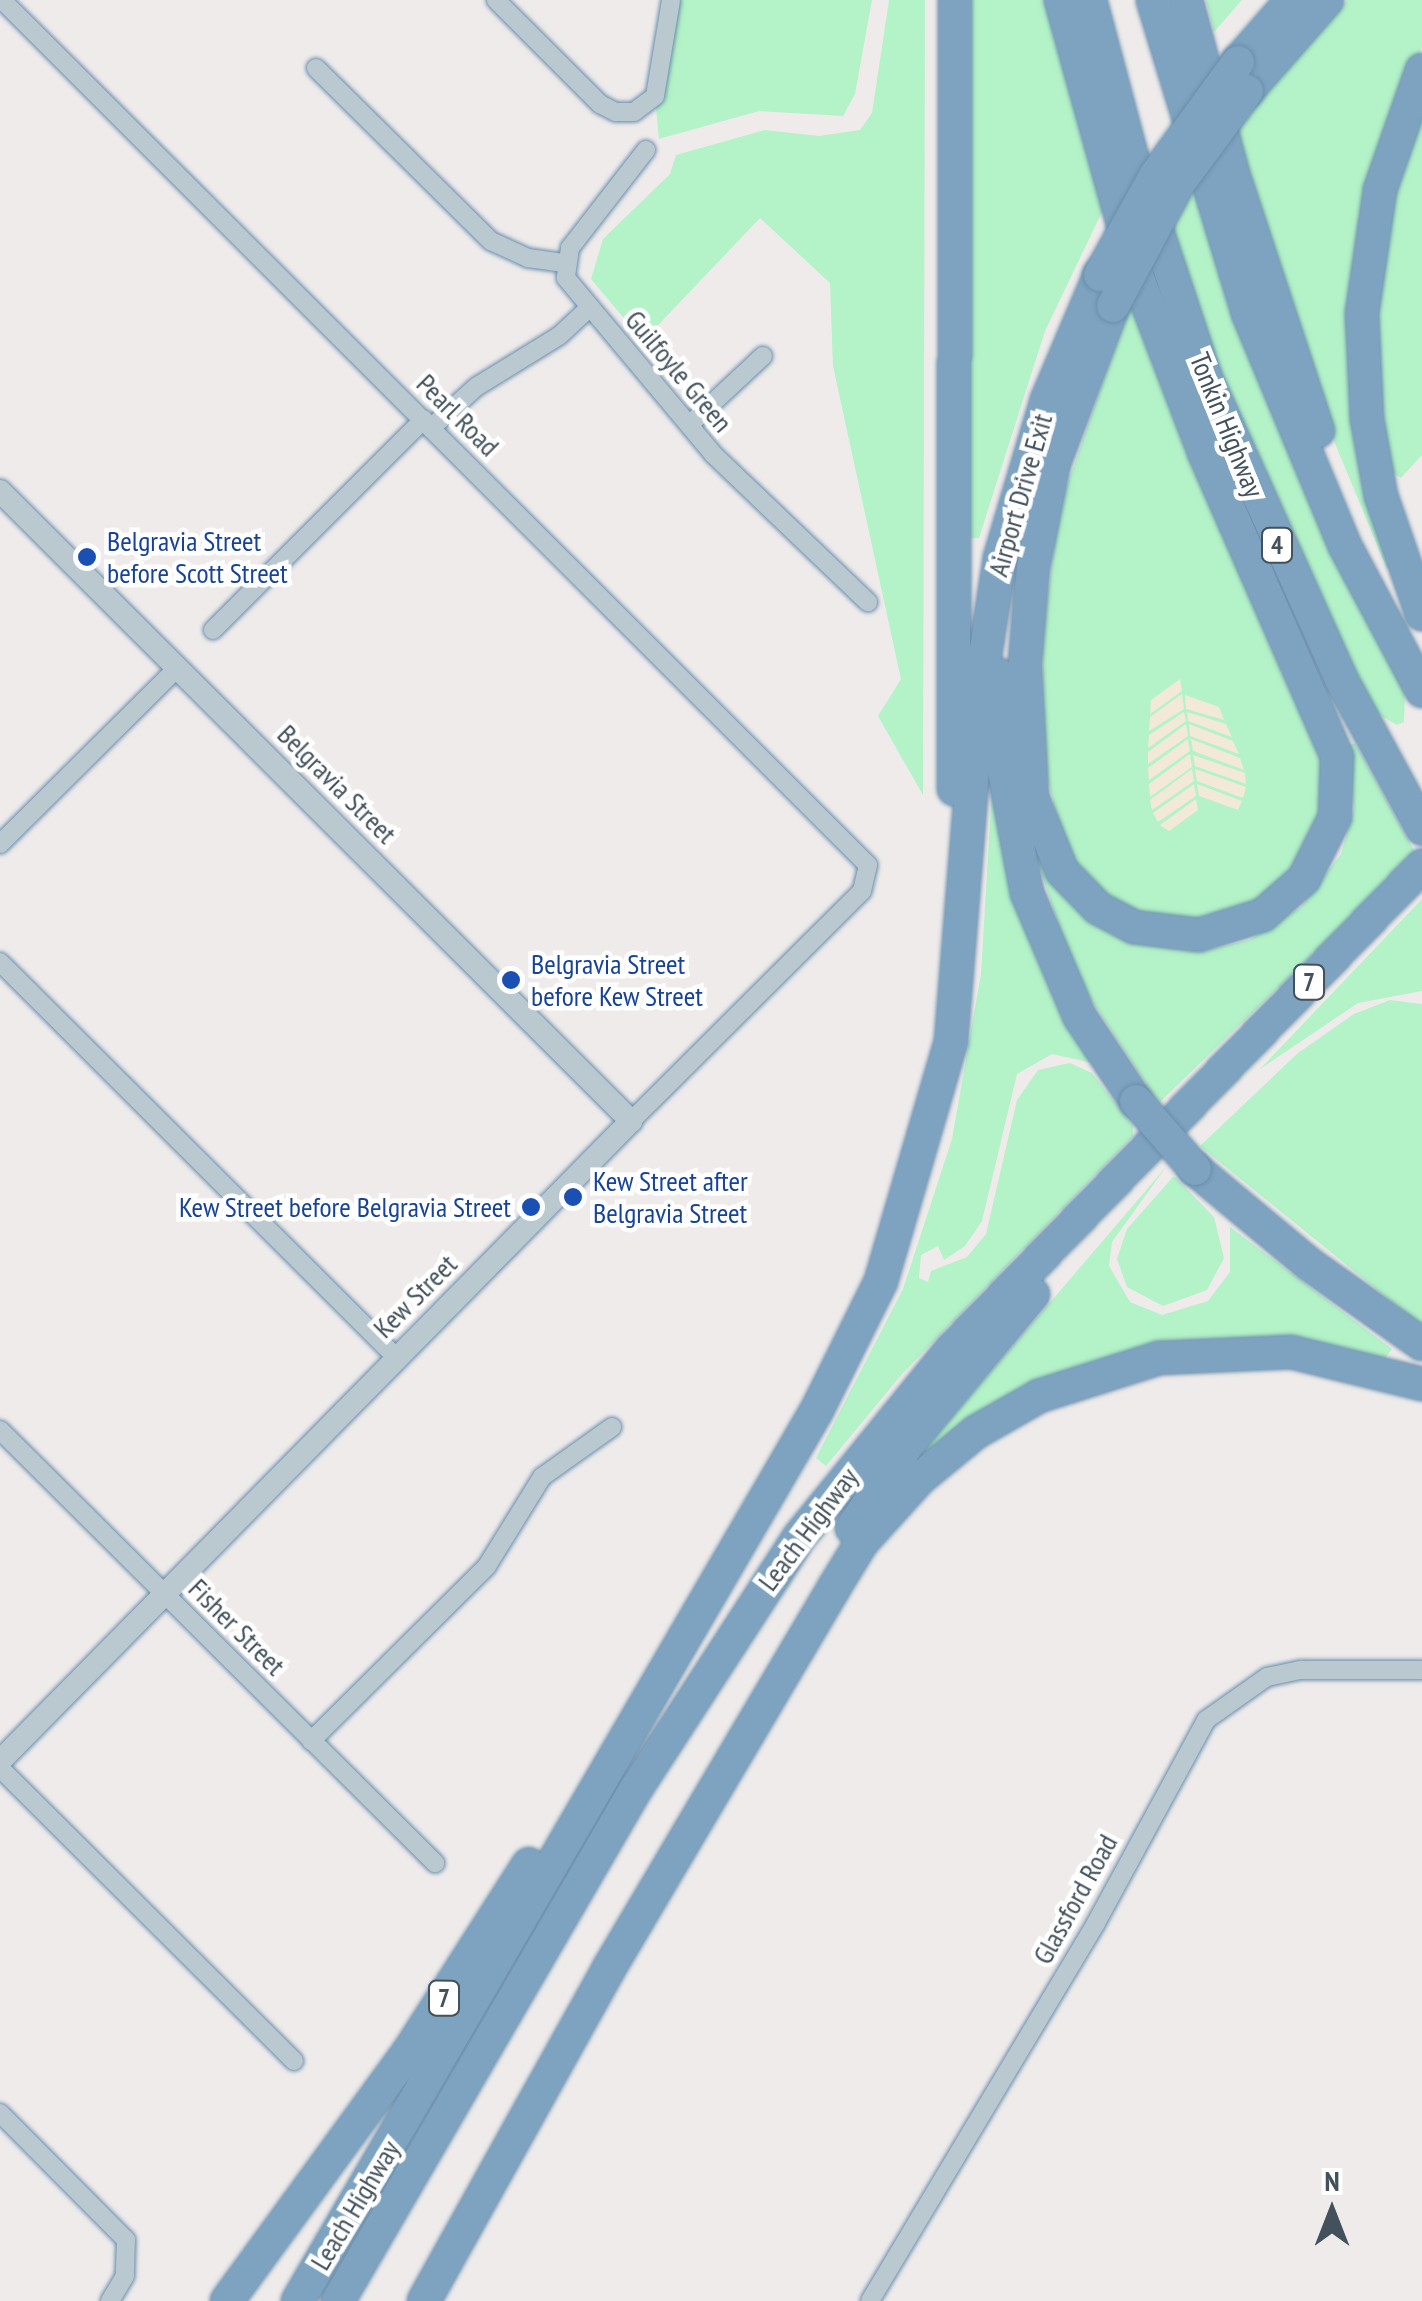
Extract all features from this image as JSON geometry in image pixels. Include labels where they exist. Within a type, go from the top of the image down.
[{"type":"highway","points":[[955,0],[952,770],[962,924]]},
{"type":"highway","points":[[1061,0],[1140,284],[1204,452],[1337,757],[1335,817],[1304,880],[1263,915],[1200,935],[1146,930],[1098,908],[1062,871],[1032,797],[1025,662],[1033,568],[1054,462],[1113,306],[1178,186],[1240,69],[1270,0]]},
{"type":"highway","name":"Tonkin Highway","points":[[1090,0],[1129,147],[1205,376],[1340,679],[1422,828]]},
{"type":"highway","name":"4","points":[[1153,0],[1248,313],[1346,546],[1422,691]]},
{"type":"highway","points":[[1186,0],[1302,388],[1422,681]]},
{"type":"highway","points":[[1240,69],[1292,0]]},
{"type":"highway","points":[[1240,69],[1327,0]]},
{"type":"highway","name":"Airport Drive Exit","points":[[962,924],[985,639],[1021,487],[1047,400],[1100,275],[1137,206],[1204,106],[1240,69]]},
{"type":"highway","points":[[1422,70],[1380,190],[1362,314],[1366,419],[1381,496],[1422,614]]},
{"type":"highway","points":[[1021,487],[1000,661],[1009,816],[1027,892],[1058,974],[1136,1101],[1194,1169],[1270,1235],[1422,1344]]},
{"type":"highway","name":"Leach Highway","points":[[338,2301],[635,1790],[790,1551],[952,1348],[1422,866]]},
{"type":"highway","name":"Leach Highway","points":[[298,2301],[817,1410],[881,1281],[944,1078],[962,924]]},
{"type":"highway","points":[[714,1790],[782,1646],[876,1490],[1054,1269],[1112,1185]]},
{"type":"highway","points":[[424,2301],[714,1790],[862,1542],[919,1479],[1004,1414],[1116,1366],[1207,1352],[1292,1352],[1422,1384]]},
{"type":"highway","name":"7","points":[[227,2301],[408,2053],[584,1778],[653,1689]]},
{"type":"street","name":"Pearl Road","points":[[2,0],[863,856],[869,874]]},
{"type":"street","points":[[496,0],[600,104],[634,112],[656,96],[671,0]]},
{"type":"street","points":[[316,68],[490,241],[528,258],[565,263],[576,238],[646,150]]},
{"type":"street","name":"Guilfoyle Green","points":[[565,263],[566,278],[588,308],[690,426],[868,602]]},
{"type":"street","points":[[214,630],[428,423],[476,387],[558,336],[588,308]]},
{"type":"street","points":[[690,426],[763,356]]},
{"type":"street","name":"Belgravia Street","points":[[0,491],[630,1120]]},
{"type":"street","points":[[0,844],[178,667]]},
{"type":"street","name":"Kew Street","points":[[0,1765],[163,1591],[862,892],[869,874]]},
{"type":"street","points":[[0,962],[396,1358]]},
{"type":"street","points":[[312,1741],[487,1566],[542,1477],[612,1427]]},
{"type":"street","name":"Fisher Street","points":[[0,1430],[435,1862]]},
{"type":"street","name":"Glassford Road","points":[[870,2301],[1096,1922],[1206,1720],[1267,1677],[1301,1670],[1422,1670]]},
{"type":"street","points":[[0,1765],[294,2061]]},
{"type":"street","points":[[0,2114],[126,2240],[125,2276],[110,2301]]},
{"type":"green space","points":[[671,0],[872,0],[855,94],[843,116],[759,111],[659,139],[655,96]]},
{"type":"green space","points":[[889,0],[925,0],[923,795],[878,716],[901,679],[833,366],[830,283],[760,218],[643,341],[591,279],[603,239],[670,174],[676,155],[765,130],[819,136],[860,130],[872,113]]},
{"type":"green space","points":[[970,0],[1045,0],[1103,210],[1045,331],[979,538],[965,539]]},
{"type":"green space","points":[[1206,0],[1242,0],[1214,32]]},
{"type":"green space","points":[[1347,0],[1422,0],[1422,47],[1366,201],[1394,564],[1387,569],[1334,441],[1232,131]]},
{"type":"green space","points":[[1422,108],[1422,455],[1401,478],[1387,470],[1380,418],[1377,304],[1395,185]]},
{"type":"green space","points":[[1193,188],[1286,444],[1405,694],[1404,722],[1397,725],[1374,712],[1248,446],[1167,229]]},
{"type":"green space","points":[[1132,298],[1319,740],[1329,802],[1280,891],[1214,925],[1128,916],[1066,852],[1045,769],[1042,640],[1059,509]]},
{"type":"green space","points":[[1355,743],[1416,854],[1159,1103],[1075,975],[1036,856],[1095,924],[1123,940],[1200,952],[1249,940],[1301,907],[1341,854],[1354,809],[1347,746]]},
{"type":"green space","points":[[992,789],[1097,1064],[1052,1054],[1017,1074],[982,1221],[965,1246],[944,1260],[938,1246],[921,1255],[919,1278],[928,1282],[931,1271],[967,1257],[986,1234],[1017,1100],[1038,1070],[1070,1063],[1092,1073],[1133,1126],[1133,1136],[902,1374],[826,1466],[816,1458],[903,1289],[952,1139],[981,974]]},
{"type":"green space","points":[[1422,899],[1422,991],[1358,1003],[1260,1069]]},
{"type":"green space","points":[[1390,1000],[1422,1004],[1422,1326],[1200,1146],[1298,1053],[1354,1014]]},
{"type":"green space","points":[[1166,1167],[1112,1242],[1109,1266],[1130,1302],[1162,1315],[1208,1301],[1230,1272],[1230,1227],[1392,1349],[1383,1361],[1179,1346],[930,1457],[923,1451]]},
{"type":"green space","points":[[1174,1176],[1214,1217],[1224,1258],[1207,1290],[1163,1306],[1127,1287],[1117,1259],[1127,1229]]},
{"type":"sand","points":[[1180,679],[1182,691],[1150,714],[1151,700]]},
{"type":"sand","points":[[1182,694],[1184,709],[1149,731],[1150,717]]},
{"type":"sand","points":[[1185,695],[1219,707],[1224,720],[1186,709]]},
{"type":"sand","points":[[1184,712],[1186,721],[1148,748],[1149,735]]},
{"type":"sand","points":[[1187,712],[1226,724],[1232,737],[1188,721]]},
{"type":"sand","points":[[1186,724],[1188,736],[1148,764],[1148,752]]},
{"type":"sand","points":[[1189,724],[1233,741],[1239,754],[1190,736]]},
{"type":"sand","points":[[1188,739],[1190,751],[1149,780],[1148,768]]},
{"type":"sand","points":[[1191,739],[1240,758],[1244,770],[1193,751]]},
{"type":"sand","points":[[1190,754],[1192,767],[1150,797],[1149,784]]},
{"type":"sand","points":[[1193,755],[1245,773],[1246,784],[1195,766]]},
{"type":"sand","points":[[1192,769],[1194,781],[1152,810],[1150,800]]},
{"type":"sand","points":[[1195,769],[1246,787],[1243,798],[1197,781]]},
{"type":"sand","points":[[1194,784],[1196,796],[1158,822],[1153,813]]},
{"type":"sand","points":[[1197,784],[1242,801],[1238,810],[1199,796]]},
{"type":"sand","points":[[1196,799],[1198,810],[1169,831],[1160,825]]},
{"type":"place","name":"Belgravia Street before Scott Street","points":[[87,557]]},
{"type":"place","name":"Belgravia Street before Kew Street","points":[[511,980]]},
{"type":"place","name":"Kew Street after Belgravia Street","points":[[573,1197]]},
{"type":"place","name":"Kew Street before Belgravia Street","points":[[531,1207]]}]
